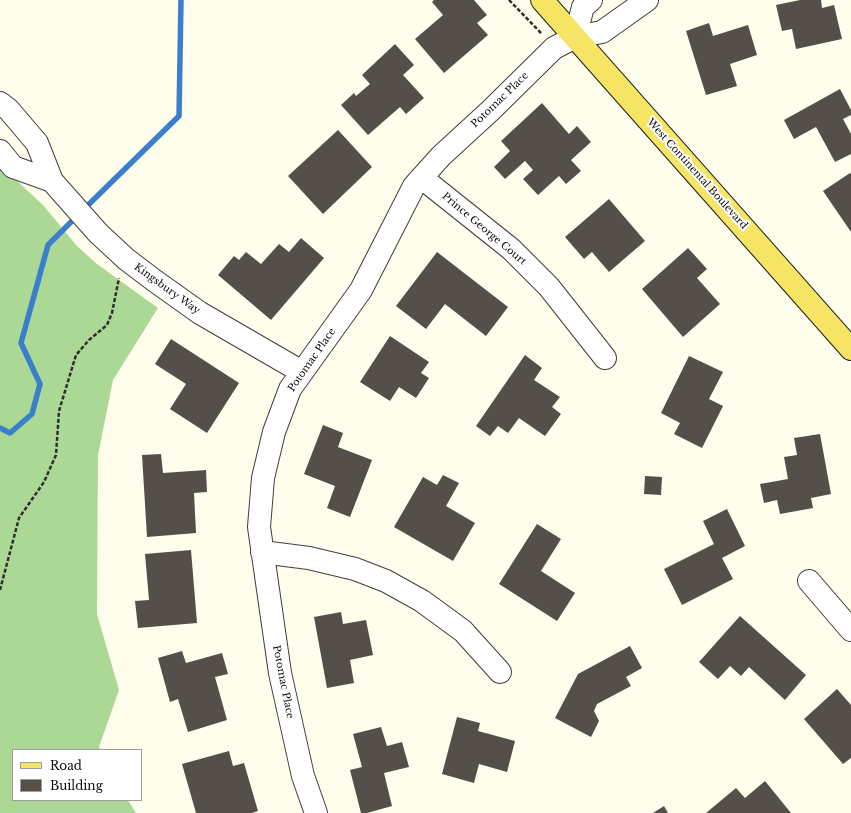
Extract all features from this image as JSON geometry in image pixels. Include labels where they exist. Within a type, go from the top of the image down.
[{"type":"main road","name":"West Continental Boulevard","points":[[542,0],[851,349]]},
{"type":"street","points":[[575,37],[583,7],[591,0]]},
{"type":"street","name":"Potomac Place","points":[[316,813],[303,776],[280,673],[259,527],[262,478],[274,432],[290,389],[361,290],[414,186],[442,156],[554,48],[575,37],[602,32],[647,0]]},
{"type":"street","name":"Kingsbury Way","points":[[4,115],[37,144],[52,181],[98,233],[126,259],[154,281],[200,313],[302,372]]},
{"type":"street","name":"Kingsbury Way","points":[[0,151],[13,167],[52,181]]},
{"type":"street","name":"Prince George Court","points":[[422,178],[511,249],[549,287],[605,358]]},
{"type":"street","points":[[262,552],[310,558],[355,569],[386,581],[422,601],[463,630],[500,672]]},
{"type":"street","points":[[809,581],[851,630]]},
{"type":"path","points":[[509,0],[554,48]]},
{"type":"path","points":[[0,590],[19,518],[44,482],[56,455],[59,411],[76,355],[89,340],[107,325],[112,313],[118,280],[126,259]]},
{"type":"green space","points":[[0,165],[43,205],[77,246],[97,264],[158,308],[113,380],[98,455],[97,614],[119,690],[99,747],[100,749],[12,749],[12,801],[129,801],[136,813],[0,813]]},
{"type":"building","points":[[434,0],[474,0],[487,15],[477,23],[488,35],[444,73],[415,39],[443,15],[432,2]]},
{"type":"building","points":[[800,0],[821,0],[822,8],[834,5],[842,39],[796,49],[792,29],[782,31],[776,5]]},
{"type":"building","points":[[709,23],[713,36],[748,25],[757,55],[730,64],[737,86],[706,95],[686,31]]},
{"type":"building","points":[[395,44],[414,65],[403,75],[424,98],[406,114],[400,107],[368,135],[341,105],[354,93],[356,96],[370,84],[362,75]]},
{"type":"building","points":[[840,89],[851,110],[851,115],[843,119],[851,134],[851,154],[835,162],[816,127],[794,139],[784,120]]},
{"type":"building","points":[[542,103],[569,134],[577,126],[591,142],[571,160],[581,171],[566,184],[559,176],[538,195],[523,179],[533,170],[525,161],[505,179],[494,167],[510,151],[501,141]]},
{"type":"building","points":[[338,130],[372,167],[323,214],[288,176]]},
{"type":"building","points":[[850,173],[851,174],[851,232],[823,191]]},
{"type":"building","points":[[609,199],[645,241],[609,272],[592,252],[584,259],[565,237]]},
{"type":"building","points":[[301,238],[324,258],[271,320],[218,275],[234,256],[239,260],[246,252],[261,264],[279,244],[289,252]]},
{"type":"building","points":[[688,248],[707,269],[697,278],[720,304],[683,337],[642,289]]},
{"type":"building","points":[[437,252],[508,307],[486,336],[445,304],[426,329],[396,306]]},
{"type":"building","points":[[390,336],[429,362],[421,373],[429,378],[416,398],[399,387],[390,401],[360,382]]},
{"type":"building","points":[[171,339],[239,383],[207,433],[170,409],[186,384],[155,364]]},
{"type":"building","points":[[525,355],[542,368],[534,380],[560,397],[552,407],[561,414],[545,436],[519,418],[508,433],[498,426],[490,436],[476,426]]},
{"type":"building","points":[[689,356],[723,372],[709,399],[723,406],[702,448],[674,434],[680,423],[661,413]]},
{"type":"building","points":[[323,425],[343,433],[338,447],[372,460],[350,517],[327,508],[335,486],[304,474]]},
{"type":"building","points":[[820,434],[831,494],[811,498],[813,508],[780,514],[777,500],[764,503],[760,484],[788,479],[784,457],[797,455],[794,438]]},
{"type":"building","points":[[161,454],[163,473],[206,470],[207,492],[194,493],[196,533],[147,537],[142,455]]},
{"type":"building","points":[[443,475],[459,483],[446,506],[475,523],[453,561],[394,527],[423,477],[437,485]]},
{"type":"building","points":[[645,476],[662,477],[661,495],[644,494]]},
{"type":"building","points":[[727,509],[745,546],[722,558],[733,579],[682,605],[664,569],[714,544],[703,521]]},
{"type":"building","points":[[537,524],[561,539],[541,571],[575,593],[557,621],[499,584]]},
{"type":"building","points":[[191,550],[197,623],[138,628],[135,601],[149,600],[145,554]]},
{"type":"building","points":[[341,612],[343,624],[366,620],[373,655],[350,660],[354,683],[327,688],[314,617]]},
{"type":"building","points":[[740,616],[806,675],[785,700],[749,667],[741,676],[730,666],[718,679],[699,662]]},
{"type":"building","points":[[630,646],[642,668],[626,677],[631,686],[597,704],[594,711],[599,721],[591,737],[555,718],[578,674]]},
{"type":"building","points":[[182,651],[186,663],[222,653],[228,674],[215,677],[227,720],[188,732],[178,699],[170,702],[158,658]]},
{"type":"building","points":[[837,689],[851,705],[851,758],[843,764],[804,719]]},
{"type":"building","points":[[457,717],[480,723],[478,731],[515,741],[507,772],[479,764],[474,783],[442,774]]},
{"type":"building","points":[[381,727],[387,746],[402,742],[409,767],[384,773],[392,806],[367,813],[361,813],[350,770],[362,767],[353,734]]},
{"type":"building","points":[[229,751],[233,766],[244,763],[258,811],[252,813],[196,813],[182,764]]},
{"type":"building","points":[[765,781],[791,813],[706,813],[736,788],[745,798]]},
{"type":"building","points":[[664,806],[668,813],[653,813]]},
{"type":"waterway","points":[[83,210],[179,116],[181,0]]},
{"type":"waterway","points":[[0,428],[10,433],[32,414],[40,384],[21,343],[48,245],[77,216]]}]
